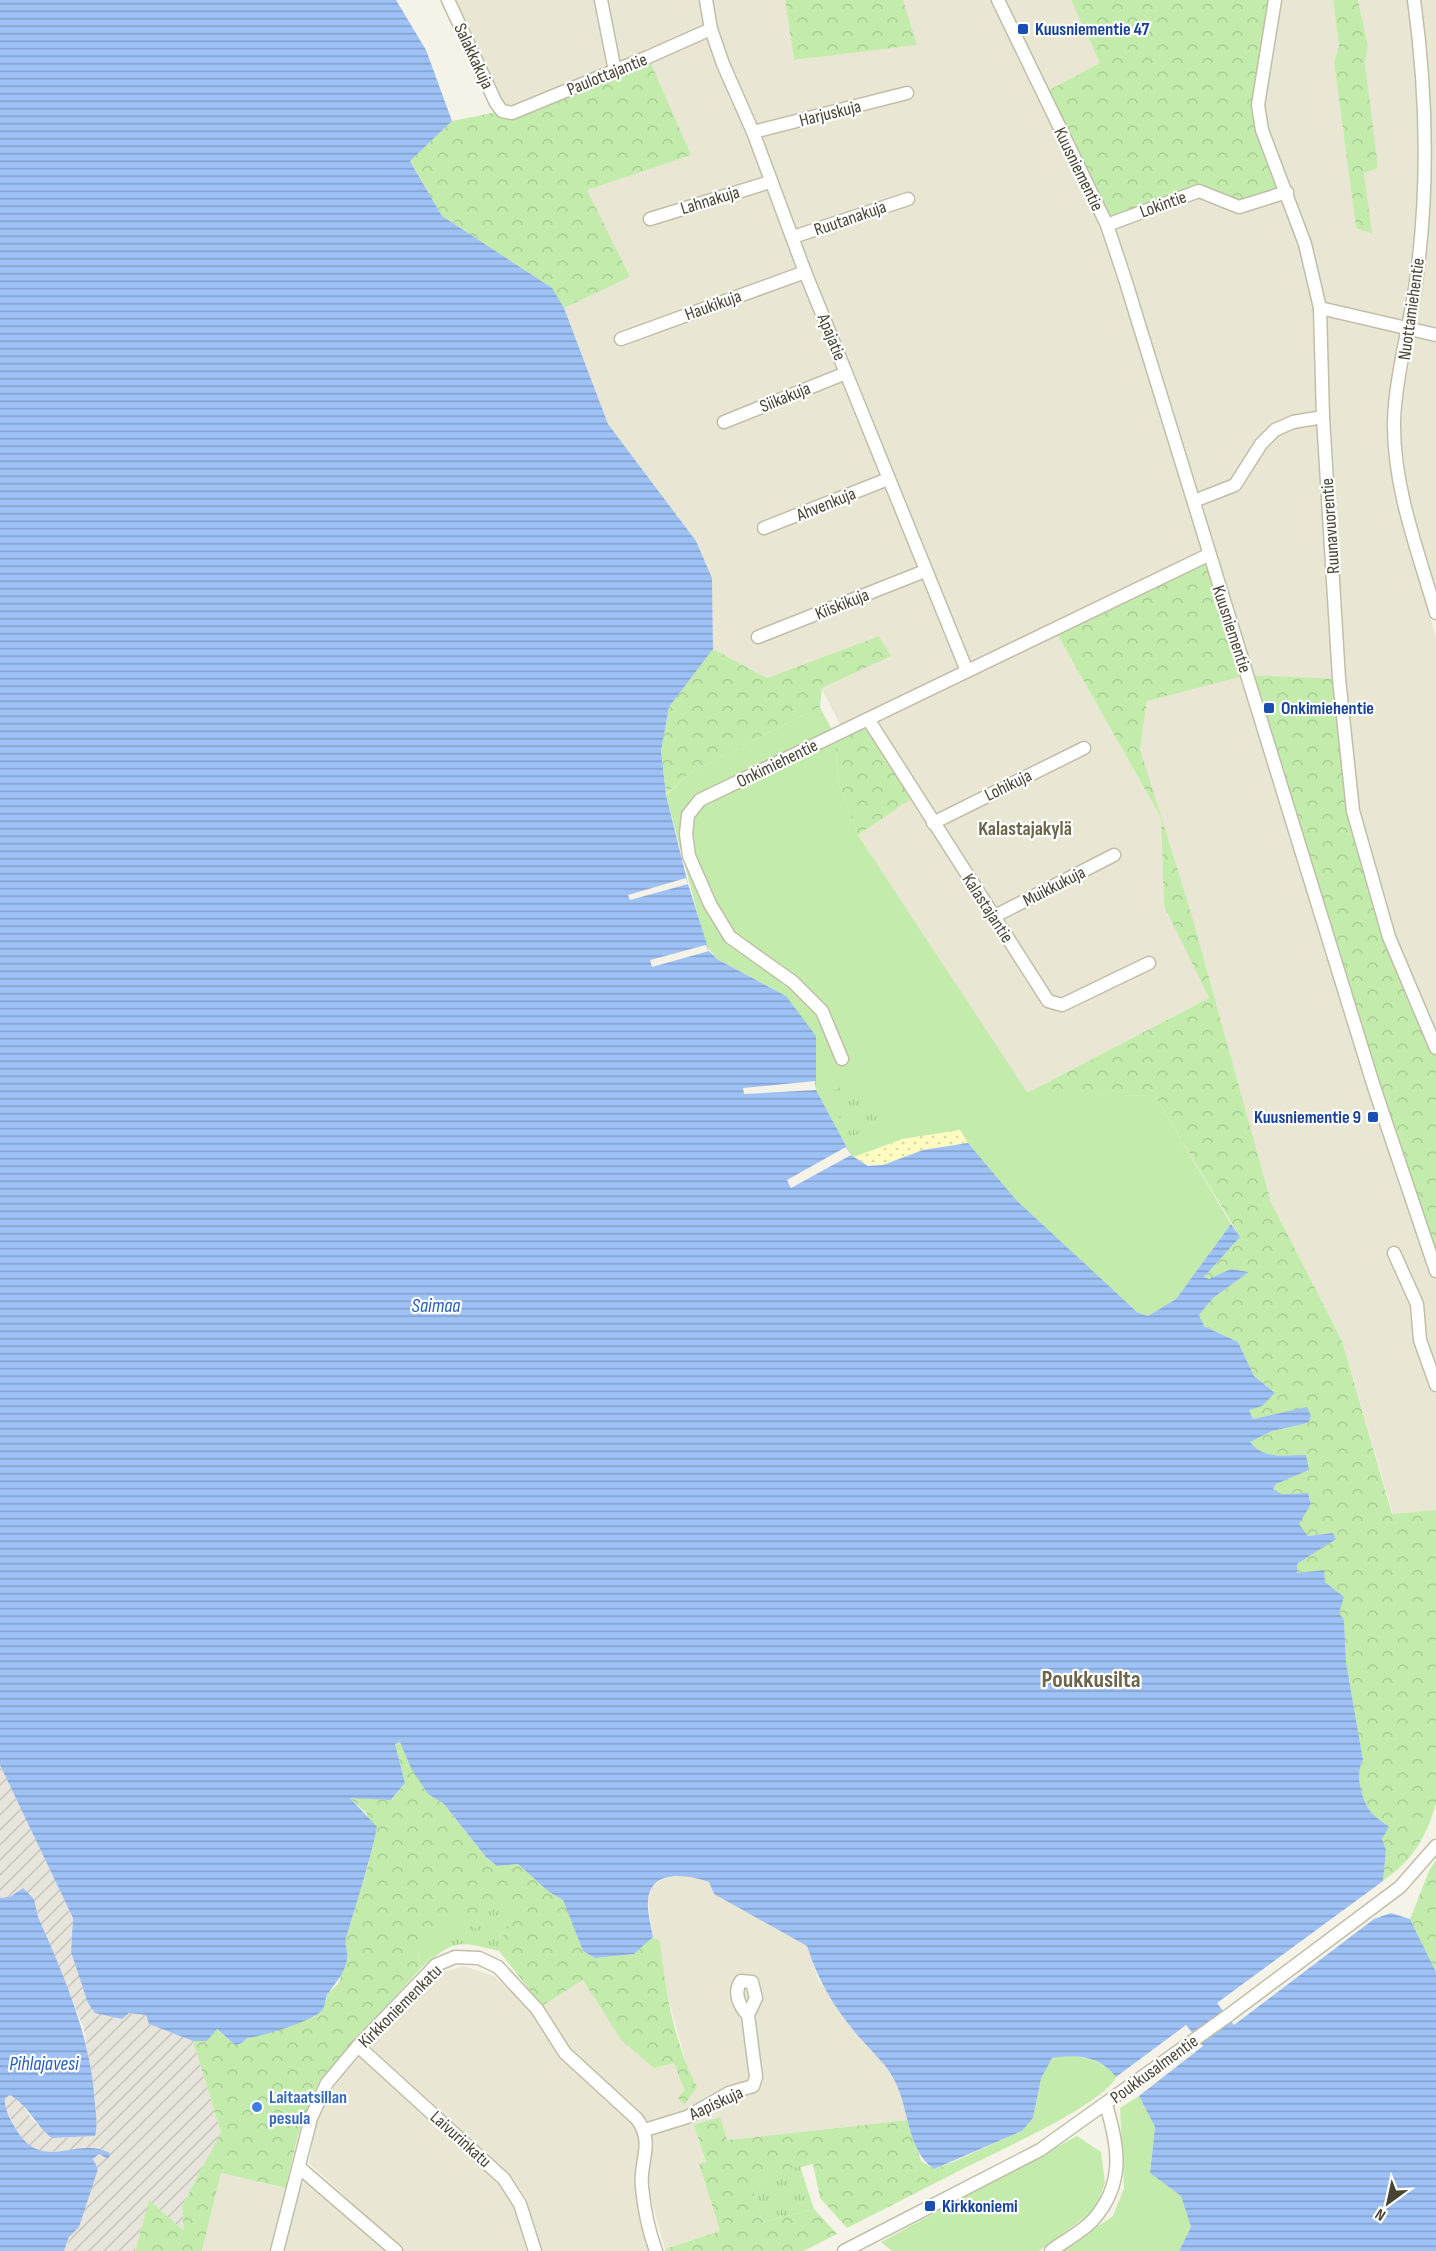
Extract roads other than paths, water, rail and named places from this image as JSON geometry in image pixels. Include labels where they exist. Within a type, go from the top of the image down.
[{"type":"street","name":"Salakkakuja","points":[[448,0],[502,111]]},
{"type":"street","points":[[601,0],[615,71]]},
{"type":"street","name":"Apajatie","points":[[706,0],[711,28],[753,132],[770,182],[967,671]]},
{"type":"street","name":"Kuusniementie","points":[[998,0],[1107,225],[1374,1087],[1436,1271]]},
{"type":"street","name":"Ruunavuorentie","points":[[1275,0],[1258,105],[1262,130],[1305,244],[1320,309],[1323,417],[1339,679],[1353,811],[1389,937],[1436,1048]]},
{"type":"street","name":"Nuottamiehentie","points":[[1414,0],[1422,59],[1426,164],[1416,280],[1394,422],[1402,495],[1436,613]]},
{"type":"street","name":"Paulottajantie","points":[[502,111],[512,113],[615,71],[711,28]]},
{"type":"street","name":"Harjuskuja","points":[[753,132],[907,93]]},
{"type":"street","name":"Lahnakuja","points":[[650,219],[770,182]]},
{"type":"street","name":"Lokintie","points":[[1107,225],[1198,191],[1239,207],[1287,192]]},
{"type":"street","name":"Ruutanakuja","points":[[793,237],[908,199]]},
{"type":"street","name":"Haukikuja","points":[[621,339],[806,272]]},
{"type":"street","points":[[1320,309],[1436,335]]},
{"type":"street","name":"Siikakuja","points":[[724,422],[846,373]]},
{"type":"street","points":[[1194,501],[1235,485],[1261,444],[1275,430],[1293,422],[1323,417]]},
{"type":"street","name":"Ahvenkuja","points":[[764,528],[888,479]]},
{"type":"street","name":"Onkimiehentie","points":[[842,1059],[822,1011],[793,982],[757,954],[730,937],[710,904],[689,856],[686,834],[688,815],[700,800],[1208,555]]},
{"type":"street","name":"Kiiskikuja","points":[[758,637],[925,571]]},
{"type":"street","name":"Kalastajantie","points":[[868,719],[1048,1001],[1054,1005],[1062,1005],[1149,963]]},
{"type":"street","name":"Lohikuja","points":[[933,823],[1084,748]]},
{"type":"street","name":"Muikkukuja","points":[[993,916],[1114,855]]},
{"type":"street","points":[[1394,1253],[1417,1305],[1420,1340],[1436,1385]]},
{"type":"street","name":"Poukkusalmentie","points":[[844,2251],[1040,2150],[1106,2105],[1400,1887],[1436,1846]]},
{"type":"street","name":"Kirkkoniemenkatu","points":[[278,2251],[311,2118],[327,2083],[358,2046],[436,1965],[455,1957],[478,1958],[498,1967],[537,2009],[565,2053],[645,2130]]},
{"type":"street","name":"Aapiskuja","points":[[645,2130],[687,2117],[729,2093],[753,2086],[756,2078],[748,2014]]},
{"type":"street","name":"Laivurinkatu","points":[[358,2046],[504,2179],[520,2204],[535,2251]]},
{"type":"street","points":[[1051,2251],[1092,2221],[1117,2177],[1116,2138],[1106,2105]]},
{"type":"street","points":[[645,2130],[642,2185],[656,2251]]},
{"type":"street","points":[[300,2168],[396,2251]]},
{"type":"water","name":"Saimaa","points":[[0,0],[396,0],[426,50],[452,121],[410,161],[442,216],[552,288],[564,308],[608,424],[696,541],[712,578],[713,649],[669,707],[661,751],[666,795],[688,884],[709,951],[717,959],[786,996],[816,1036],[816,1090],[851,1155],[868,1166],[883,1165],[923,1150],[968,1143],[1016,1200],[1137,1312],[1148,1316],[1176,1299],[1231,1224],[1240,1237],[1204,1277],[1209,1279],[1231,1269],[1249,1272],[1213,1298],[1199,1315],[1204,1326],[1238,1342],[1254,1376],[1275,1393],[1262,1406],[1249,1410],[1253,1419],[1307,1407],[1311,1416],[1308,1423],[1272,1431],[1250,1442],[1268,1454],[1306,1455],[1309,1470],[1276,1484],[1273,1489],[1282,1494],[1308,1493],[1311,1504],[1299,1524],[1308,1536],[1333,1533],[1336,1539],[1297,1564],[1297,1573],[1324,1570],[1325,1582],[1344,1597],[1339,1613],[1344,1620],[1346,1662],[1363,1760],[1359,1772],[1360,1786],[1370,1811],[1389,1827],[1382,1839],[1386,1850],[1383,1881],[1217,2003],[1234,2025],[1374,1919],[1391,1913],[1410,1919],[1436,1972],[1436,2251],[1179,2251],[1191,2227],[1181,2196],[1150,2173],[1155,2127],[1139,2096],[1203,2046],[1186,2025],[1116,2077],[1103,2065],[1087,2058],[1070,2056],[1052,2058],[1041,2079],[1033,2118],[1022,2131],[934,2169],[919,2153],[895,2080],[842,2016],[816,1971],[807,1946],[714,1894],[709,1882],[691,1877],[672,1876],[656,1883],[651,1890],[648,1904],[653,1937],[634,1954],[595,1958],[583,1951],[563,1900],[549,1892],[518,1864],[497,1866],[486,1857],[444,1804],[428,1794],[411,1768],[400,1742],[395,1744],[405,1783],[391,1800],[350,1798],[377,1827],[346,1938],[346,1965],[319,2013],[288,2027],[247,2038],[235,2045],[217,2029],[207,2041],[193,2041],[149,2024],[146,2015],[129,2013],[122,2019],[95,2013],[88,2003],[71,1952],[73,1918],[0,1765]]},
{"type":"water","name":"Pihlajavesi","points":[[23,1888],[34,1899],[38,1917],[67,1986],[82,2032],[93,2080],[97,2120],[95,2136],[52,2138],[22,2104],[10,2095],[5,2098],[6,2110],[26,2142],[37,2149],[48,2152],[85,2148],[110,2153],[108,2159],[99,2154],[93,2159],[98,2169],[79,2227],[69,2237],[64,2251],[0,2251],[0,1898],[10,1897]]},
{"type":"place","name":"Kuusniementie 47","points":[[1023,29]]},
{"type":"place","name":"Onkimiehentie","points":[[1269,708]]},
{"type":"place","name":"Kuusniementie 9","points":[[1373,1117]]},
{"type":"place","name":"Laitaatsillan pesula","points":[[257,2107]]},
{"type":"place","name":"Kirkkoniemi","points":[[930,2206]]},
{"type":"district","name":"Kalastajakylä","points":[[1025,828]]},
{"type":"district","name":"Poukkusilta","points":[[1091,1679]]}]
